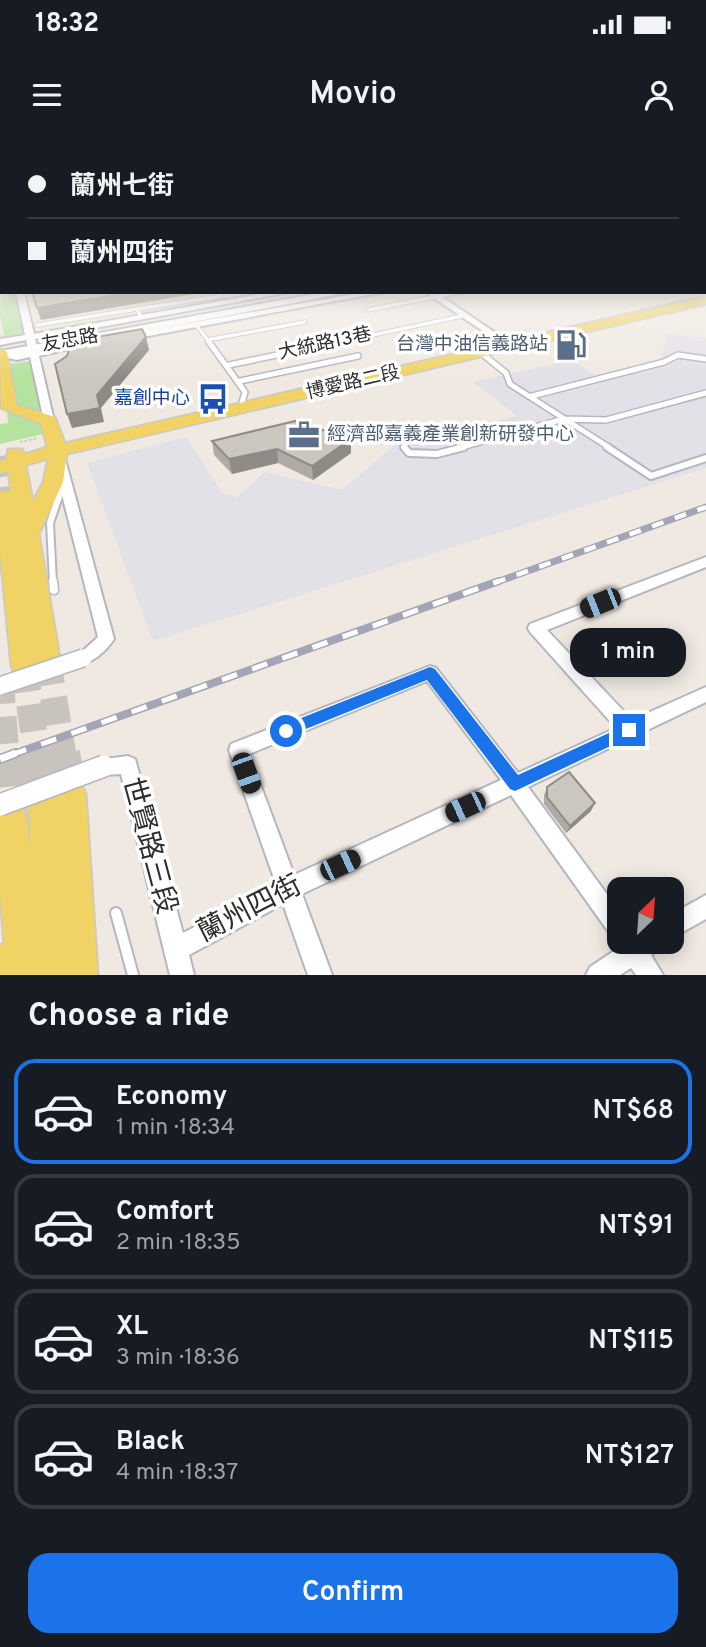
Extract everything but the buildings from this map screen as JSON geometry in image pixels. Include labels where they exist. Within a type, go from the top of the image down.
[{"type":"main road","name":"博愛路二段","points":[[8,457],[56,451],[682,300]]},
{"type":"main road","name":"博愛路二段","points":[[508,343],[706,300]]},
{"type":"main road","points":[[0,350],[9,408],[49,421],[56,451],[57,479],[35,511],[27,536]]},
{"type":"main road","points":[[8,457],[14,495],[24,665]]},
{"type":"main road","points":[[14,495],[27,536],[47,658]]},
{"type":"main road","points":[[26,975],[31,805]]},
{"type":"main road","points":[[31,805],[61,975]]},
{"type":"main road","points":[[31,805],[79,975]]},
{"type":"main road","points":[[0,963],[1,975]]},
{"type":"street","points":[[22,300],[49,421]]},
{"type":"street","name":"友忠路","points":[[32,343],[139,313],[231,300]]},
{"type":"street","name":"友忠路","points":[[0,350],[275,300]]},
{"type":"street","name":"友忠路","points":[[32,343],[296,300]]},
{"type":"street","name":"友忠路","points":[[32,343],[196,325],[336,300]]},
{"type":"street","points":[[440,300],[508,343]]},
{"type":"street","points":[[0,686],[83,658],[106,639],[56,451]]},
{"type":"street","points":[[629,730],[536,628],[706,562]]},
{"type":"street","points":[[320,975],[238,750],[430,673],[515,784],[607,914]]},
{"type":"street","name":"蘭州四街","points":[[176,949],[289,889],[706,694]]},
{"type":"street","name":"世賢路三段","points":[[31,805],[104,766],[128,765],[182,975]]},
{"type":"street","points":[[684,920],[706,906]]},
{"type":"street","points":[[598,975],[625,954]]},
{"type":"street","points":[[641,954],[651,975]]},
{"type":"lane","points":[[37,324],[139,313],[202,300]]},
{"type":"lane","points":[[368,310],[411,300]]},
{"type":"lane","name":"大統路13巷","points":[[229,365],[462,316]]},
{"type":"lane","points":[[208,340],[305,322]]},
{"type":"lane","points":[[196,325],[240,381],[244,392],[241,406]]},
{"type":"lane","points":[[478,351],[506,373],[510,384],[651,476],[706,458]]},
{"type":"lane","points":[[532,396],[664,362],[678,355],[706,359]]},
{"type":"lane","points":[[240,381],[359,356]]},
{"type":"lane","points":[[446,429],[405,440],[404,447],[409,453],[437,454],[564,419],[606,420],[706,393]]},
{"type":"lane","points":[[54,590],[46,531],[55,499],[65,481]]},
{"type":"lane","name":"世賢路三段","points":[[116,913],[134,975]]},
{"type":"path","points":[[5,300],[13,336],[32,343]]},
{"type":"path","points":[[8,457],[43,436],[49,421]]},
{"type":"shaded area","points":[[30,300],[222,300],[48,330],[38,328]]},
{"type":"shaded area","points":[[668,334],[706,338],[706,468],[153,641],[87,463],[186,437],[222,493],[237,497],[265,472],[342,490],[405,436],[414,440],[517,416],[473,382],[572,360],[598,377],[660,362]]},
{"type":"green space","points":[[0,300],[16,300],[23,333],[4,336]]},
{"type":"green space","points":[[30,361],[42,416],[13,406],[9,364]]},
{"type":"green space","points":[[7,411],[40,421],[43,434],[0,444],[0,424],[8,423]]},
{"type":"tunnel","points":[[0,456],[5,497]]},
{"type":"tunnel","points":[[47,658],[63,755]]},
{"type":"tunnel","points":[[24,665],[37,755]]},
{"type":"tunnel","points":[[0,677],[6,755]]},
{"type":"tunnel","points":[[5,753],[10,817]]},
{"type":"tunnel","points":[[37,753],[44,805]]},
{"type":"tunnel","points":[[63,753],[70,794]]},
{"type":"railway","points":[[494,583],[706,507]]},
{"type":"railway","points":[[11,755],[499,581]]},
{"type":"railway","points":[[0,759],[16,753]]},
{"type":"place","name":"台灣中油信義路站","points":[[571,345]]},
{"type":"place","name":"嘉創中心","points":[[213,399]]},
{"type":"place","name":"經濟部嘉義產業創新研發中心","points":[[304,435]]},
{"type":"route","points":[[286,731],[430,673],[515,784],[629,730]]}]
